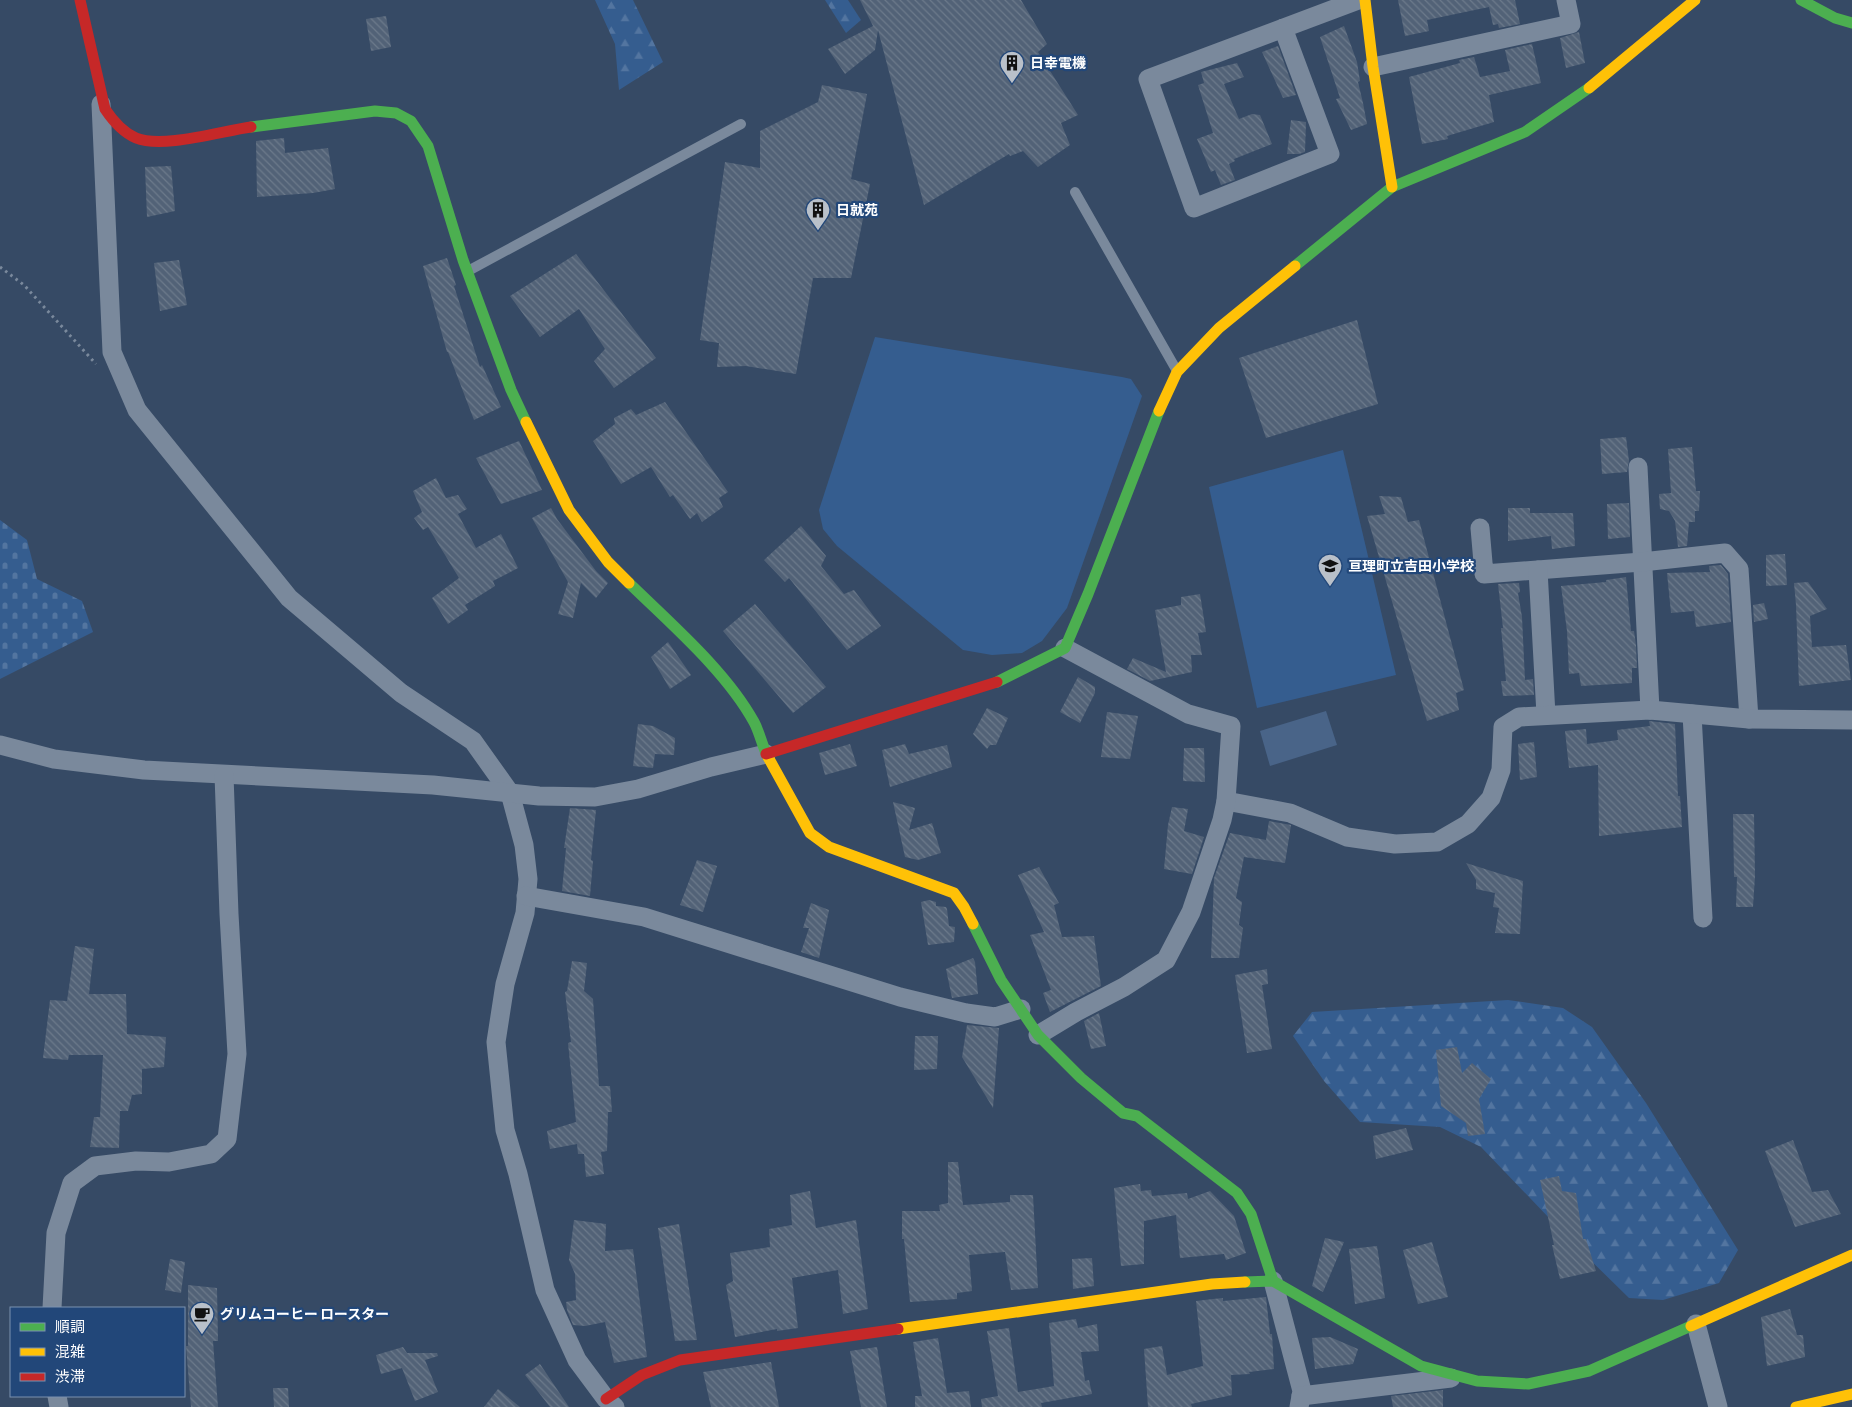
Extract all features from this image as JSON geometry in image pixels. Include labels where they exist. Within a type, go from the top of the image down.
[{"type":"main road","points":[[80,0],[105,109],[111,120],[131,136],[142,140],[176,140],[246,127],[375,111],[396,113],[411,121],[428,146],[467,272],[511,390],[569,510],[608,562],[684,636],[733,689],[755,723],[766,754],[810,833],[829,847],[954,893],[964,906],[1001,980],[1038,1034],[1081,1078],[1123,1113],[1137,1116],[1237,1193],[1251,1214],[1274,1281]]},
{"type":"main road","points":[[1365,0],[1372,67],[1392,187]]},
{"type":"main road","points":[[766,754],[998,682],[1065,648],[1088,594],[1151,430],[1177,372],[1219,328],[1392,187],[1525,132],[1586,91],[1695,0]]},
{"type":"main road","points":[[1801,0],[1835,18],[1852,22]]},
{"type":"main road","points":[[608,1404],[642,1375],[680,1360],[1193,1286],[1274,1281],[1421,1366],[1477,1381],[1528,1384],[1589,1371],[1852,1255]]},
{"type":"main road","points":[[1796,1407],[1852,1394]]},
{"type":"street","points":[[1283,28],[1330,154],[1194,208],[1148,79],[1283,28],[1358,0]]},
{"type":"street","points":[[1372,67],[1571,24],[1566,0]]},
{"type":"street","points":[[101,90],[112,352],[136,410],[289,598],[401,693],[473,741],[510,793],[524,844],[528,879],[525,913],[506,984],[496,1042],[505,1130],[518,1174],[545,1290],[577,1360],[608,1404]]},
{"type":"street","points":[[1638,467],[1650,710]]},
{"type":"street","points":[[1480,528],[1484,574],[1642,562],[1725,553],[1739,569],[1749,719]]},
{"type":"street","points":[[1538,570],[1546,716]]},
{"type":"street","points":[[1038,1034],[1124,987],[1166,960],[1191,912],[1222,820],[1226,801],[1232,726],[1188,714],[1065,648]]},
{"type":"street","points":[[1226,801],[1290,813],[1347,837],[1395,844],[1437,842],[1468,824],[1491,798],[1501,770],[1503,727],[1519,717],[1650,710],[1749,719],[1852,720]]},
{"type":"street","points":[[1692,714],[1704,918]]},
{"type":"street","points":[[0,745],[54,759],[144,770],[433,786],[539,796],[595,797],[638,789],[711,767],[766,754]]},
{"type":"street","points":[[52,1307],[56,1233],[72,1183],[95,1166],[136,1161],[169,1162],[211,1154],[227,1139],[237,1054],[224,775]]},
{"type":"street","points":[[526,896],[644,917],[900,997],[956,1010],[995,1016],[1021,1009]]},
{"type":"street","points":[[1274,1281],[1302,1391],[1300,1402],[1461,1377]]},
{"type":"street","points":[[1696,1324],[1718,1407]]},
{"type":"lane","points":[[467,272],[741,124]]},
{"type":"lane","points":[[1075,192],[1177,372]]},
{"type":"path","points":[[0,267],[24,285],[97,366]]},
{"type":"green space","points":[[595,0],[633,0],[663,62],[619,90],[615,44]]},
{"type":"green space","points":[[825,0],[848,0],[861,20],[846,33]]},
{"type":"green space","points":[[875,337],[1122,377],[1131,379],[1142,396],[1067,608],[1042,641],[1022,653],[992,655],[963,650],[837,546],[823,529],[819,510]]},
{"type":"green space","points":[[1343,450],[1396,675],[1257,708],[1209,487]]},
{"type":"green space","points":[[0,520],[27,540],[37,579],[82,601],[93,632],[0,679]]},
{"type":"green space","points":[[1508,1000],[1563,1008],[1592,1027],[1646,1103],[1738,1250],[1719,1283],[1663,1300],[1629,1298],[1481,1147],[1440,1127],[1360,1122],[1324,1081],[1293,1036],[1312,1012]]},
{"type":"shaded area","points":[[1326,711],[1337,745],[1270,766],[1260,731]]},
{"type":"building","points":[[860,0],[1021,0],[1047,44],[1038,52],[1078,115],[1061,123],[1070,145],[1038,167],[1023,151],[1010,156],[1009,154],[924,205],[878,30],[875,50],[845,74],[828,49],[873,26]]},
{"type":"building","points":[[1398,0],[1515,0],[1520,24],[1499,28],[1498,24],[1493,25],[1489,7],[1427,20],[1429,31],[1405,36]]},
{"type":"building","points":[[386,16],[391,47],[371,51],[366,19]]},
{"type":"building","points":[[1344,26],[1357,62],[1360,81],[1358,82],[1367,124],[1351,130],[1336,99],[1340,98],[1320,37]]},
{"type":"building","points":[[1579,32],[1585,63],[1566,68],[1560,38]]},
{"type":"building","points":[[1532,44],[1541,83],[1489,95],[1494,122],[1447,136],[1448,139],[1422,144],[1409,77],[1460,63],[1459,60],[1474,57],[1480,77],[1510,71],[1505,50]]},
{"type":"building","points":[[1278,46],[1296,95],[1283,98],[1262,52]]},
{"type":"building","points":[[1237,63],[1244,77],[1224,84],[1239,119],[1252,114],[1260,115],[1272,144],[1234,159],[1235,161],[1229,164],[1235,180],[1221,185],[1215,170],[1211,172],[1197,139],[1213,133],[1198,85],[1204,83],[1201,72]]},
{"type":"building","name":"日就苑","points":[[822,85],[867,94],[851,179],[870,184],[851,278],[813,278],[796,374],[746,366],[717,367],[719,343],[700,340],[725,162],[760,168],[760,131],[818,102]]},
{"type":"building","points":[[1291,120],[1306,122],[1305,152],[1299,154],[1287,154]]},
{"type":"building","points":[[284,138],[285,153],[328,148],[335,189],[313,193],[257,197],[256,141]]},
{"type":"building","points":[[171,166],[175,211],[147,217],[145,167]]},
{"type":"building","points":[[576,254],[656,358],[614,388],[594,361],[605,349],[579,309],[540,337],[510,296]]},
{"type":"building","points":[[447,258],[480,367],[482,365],[501,407],[474,420],[447,352],[423,266]]},
{"type":"building","points":[[179,260],[187,305],[160,311],[154,263]]},
{"type":"building","points":[[1357,320],[1378,404],[1266,438],[1239,358]]},
{"type":"building","points":[[665,402],[728,492],[719,498],[723,507],[702,522],[697,513],[690,519],[673,495],[670,497],[651,467],[621,484],[593,441],[615,424],[614,418],[631,409],[636,415]]},
{"type":"building","points":[[1626,437],[1629,461],[1627,472],[1602,474],[1600,439]]},
{"type":"building","points":[[519,441],[542,490],[501,504],[476,458]]},
{"type":"building","points":[[1692,447],[1696,491],[1700,491],[1699,511],[1695,511],[1695,522],[1689,522],[1687,546],[1678,547],[1675,521],[1669,511],[1660,509],[1659,494],[1671,493],[1668,449]]},
{"type":"building","points":[[436,478],[446,498],[458,495],[467,509],[458,514],[476,548],[501,534],[518,568],[493,581],[495,586],[465,605],[468,610],[448,624],[432,598],[459,578],[428,527],[423,530],[414,518],[422,512],[413,491]]},
{"type":"building","points":[[1379,496],[1401,497],[1408,522],[1419,520],[1464,690],[1456,693],[1459,710],[1427,721],[1367,516],[1385,514]]},
{"type":"building","points":[[1629,503],[1630,537],[1608,539],[1607,504]]},
{"type":"building","points":[[551,508],[557,519],[596,571],[608,583],[596,598],[581,583],[573,618],[558,614],[568,582],[532,518]]},
{"type":"building","points":[[1508,508],[1530,508],[1530,513],[1573,513],[1575,546],[1552,549],[1551,536],[1508,541]]},
{"type":"building","points":[[801,526],[826,556],[821,566],[844,594],[854,590],[881,626],[847,650],[789,578],[785,582],[764,560]]},
{"type":"building","points":[[1785,554],[1787,585],[1766,586],[1766,555]]},
{"type":"building","points":[[1721,565],[1728,574],[1731,622],[1696,627],[1694,611],[1671,613],[1667,573],[1710,572],[1709,566]]},
{"type":"building","points":[[1626,577],[1631,631],[1634,631],[1636,645],[1637,668],[1632,668],[1632,683],[1581,686],[1579,673],[1569,674],[1567,631],[1561,586],[1606,582],[1606,580]]},
{"type":"building","points":[[1808,582],[1827,609],[1810,616],[1812,647],[1846,645],[1851,680],[1799,686],[1794,583]]},
{"type":"building","points":[[1519,583],[1520,592],[1518,593],[1522,617],[1525,680],[1533,679],[1534,695],[1503,696],[1501,681],[1506,681],[1498,584]]},
{"type":"building","points":[[1200,594],[1206,632],[1198,633],[1202,655],[1191,655],[1192,672],[1150,681],[1127,669],[1133,658],[1166,672],[1155,610],[1181,605],[1181,597]]},
{"type":"building","points":[[1764,603],[1768,619],[1754,622],[1753,605]]},
{"type":"building","points":[[755,604],[826,687],[793,713],[723,631]]},
{"type":"building","points":[[668,642],[691,675],[670,689],[651,657]]},
{"type":"building","points":[[1078,677],[1095,687],[1095,693],[1080,723],[1060,712]]},
{"type":"building","points":[[987,708],[1008,718],[996,745],[990,745],[987,749],[973,734]]},
{"type":"building","points":[[1107,712],[1138,716],[1130,759],[1101,757]]},
{"type":"building","points":[[1649,721],[1675,724],[1678,796],[1680,796],[1682,827],[1599,836],[1598,765],[1569,768],[1565,731],[1586,729],[1587,744],[1618,740],[1617,730],[1650,726]]},
{"type":"building","points":[[638,724],[653,726],[675,738],[674,755],[655,754],[653,768],[633,766]]},
{"type":"building","points":[[1534,742],[1537,777],[1520,780],[1518,744]]},
{"type":"building","points":[[850,744],[857,766],[825,775],[819,753]]},
{"type":"building","points":[[905,744],[909,754],[947,745],[952,767],[890,787],[882,750]]},
{"type":"building","points":[[1184,748],[1204,748],[1205,782],[1183,781]]},
{"type":"building","points":[[893,802],[915,808],[909,830],[932,823],[941,853],[918,860],[905,857]]},
{"type":"building","points":[[1172,807],[1188,809],[1184,831],[1204,837],[1192,874],[1164,869],[1168,825]]},
{"type":"building","points":[[570,808],[596,810],[591,860],[593,861],[590,896],[562,891],[566,848],[564,848]]},
{"type":"building","points":[[1733,814],[1754,814],[1755,876],[1753,907],[1736,907],[1737,877],[1734,877]]},
{"type":"building","points":[[1269,821],[1291,825],[1285,863],[1244,857],[1236,898],[1242,902],[1239,925],[1243,928],[1239,958],[1211,958],[1214,878],[1230,833],[1266,840]]},
{"type":"building","points":[[697,860],[717,866],[703,912],[680,905]]},
{"type":"building","points":[[1466,863],[1523,881],[1520,934],[1495,933],[1499,908],[1493,907],[1495,893],[1476,889],[1476,880]]},
{"type":"building","points":[[1039,867],[1059,903],[1054,905],[1062,937],[1094,936],[1101,986],[1050,1012],[1043,993],[1051,990],[1030,935],[1044,932],[1018,875]]},
{"type":"building","points":[[929,900],[936,902],[936,906],[946,907],[949,926],[955,927],[954,942],[928,945],[921,902]]},
{"type":"building","points":[[811,903],[829,910],[819,958],[801,952],[809,928],[803,928]]},
{"type":"building","points":[[75,946],[94,949],[89,994],[126,994],[127,1034],[166,1037],[164,1067],[142,1069],[142,1094],[132,1095],[128,1111],[120,1111],[119,1148],[90,1147],[94,1117],[100,1117],[103,1055],[69,1055],[68,1060],[43,1058],[50,1000],[67,1001]]},
{"type":"building","points":[[973,958],[978,994],[952,998],[946,969]]},
{"type":"building","points":[[572,961],[587,963],[584,991],[593,999],[599,1086],[610,1086],[612,1112],[608,1112],[607,1151],[601,1152],[604,1174],[586,1177],[584,1154],[578,1154],[577,1144],[550,1149],[547,1131],[576,1122],[568,1043],[571,1042],[565,992],[567,991]]},
{"type":"building","points":[[1267,969],[1268,984],[1262,985],[1272,1049],[1247,1053],[1235,975]]},
{"type":"building","points":[[1099,1013],[1106,1046],[1091,1049],[1084,1021]]},
{"type":"building","points":[[967,1025],[999,1028],[993,1108],[962,1057]]},
{"type":"building","points":[[915,1036],[938,1036],[937,1069],[914,1070]]},
{"type":"building","points":[[1457,1047],[1462,1073],[1472,1063],[1491,1079],[1479,1099],[1485,1134],[1468,1136],[1466,1123],[1441,1106],[1436,1050]]},
{"type":"building","points":[[1406,1128],[1413,1150],[1376,1159],[1373,1136]]},
{"type":"building","points":[[1793,1140],[1812,1192],[1828,1190],[1841,1214],[1795,1227],[1765,1151]]},
{"type":"building","points":[[948,1162],[958,1162],[963,1205],[1010,1202],[1010,1195],[1033,1195],[1038,1288],[1011,1290],[1005,1252],[969,1255],[972,1291],[957,1293],[957,1299],[910,1302],[904,1239],[902,1239],[902,1211],[940,1211],[939,1205],[948,1203]]},
{"type":"building","points":[[1559,1176],[1562,1191],[1576,1193],[1583,1239],[1586,1239],[1596,1271],[1560,1279],[1540,1180]]},
{"type":"building","points":[[1140,1184],[1141,1191],[1151,1190],[1152,1196],[1187,1193],[1188,1199],[1210,1191],[1234,1216],[1246,1253],[1226,1260],[1224,1254],[1180,1258],[1176,1215],[1144,1221],[1144,1264],[1121,1266],[1114,1188]]},
{"type":"building","points":[[810,1191],[816,1228],[856,1220],[868,1309],[843,1314],[838,1270],[792,1278],[798,1328],[777,1331],[777,1329],[735,1337],[726,1285],[733,1281],[730,1253],[770,1247],[769,1229],[792,1225],[790,1195]]},
{"type":"building","points":[[574,1220],[606,1224],[605,1251],[633,1249],[647,1357],[614,1363],[605,1322],[585,1326],[573,1325],[566,1302],[576,1300],[575,1274],[569,1260]]},
{"type":"building","points":[[679,1224],[697,1340],[675,1341],[658,1228]]},
{"type":"building","points":[[1325,1238],[1344,1242],[1323,1292],[1312,1286]]},
{"type":"building","points":[[1432,1242],[1448,1297],[1418,1304],[1403,1250]]},
{"type":"building","points":[[1377,1246],[1385,1298],[1355,1304],[1349,1249]]},
{"type":"building","points":[[1092,1258],[1094,1286],[1073,1289],[1072,1259]]},
{"type":"building","points":[[170,1259],[185,1262],[181,1293],[165,1290]]},
{"type":"building","points":[[188,1285],[217,1288],[218,1341],[213,1341],[218,1407],[191,1407],[186,1346],[188,1346]]},
{"type":"building","points":[[1266,1297],[1270,1334],[1272,1334],[1274,1369],[1249,1372],[1250,1374],[1231,1375],[1232,1395],[1191,1404],[1192,1407],[1148,1407],[1144,1349],[1162,1346],[1167,1375],[1203,1366],[1196,1301],[1223,1298],[1223,1301]]},
{"type":"building","points":[[1790,1309],[1797,1335],[1803,1335],[1805,1357],[1767,1366],[1761,1317]]},
{"type":"building","points":[[1076,1319],[1078,1328],[1097,1324],[1099,1351],[1081,1352],[1085,1381],[1089,1380],[1092,1394],[1041,1403],[1042,1407],[982,1407],[981,1399],[998,1396],[987,1331],[1009,1328],[1018,1392],[1054,1386],[1049,1323]]},
{"type":"building","points":[[1330,1337],[1358,1349],[1353,1364],[1315,1369],[1312,1338]]},
{"type":"building","points":[[938,1338],[947,1393],[969,1391],[971,1407],[915,1407],[915,1396],[922,1396],[913,1342]]},
{"type":"building","points":[[403,1347],[407,1353],[437,1353],[438,1356],[425,1360],[438,1392],[415,1401],[402,1368],[381,1374],[376,1355]]},
{"type":"building","points":[[877,1347],[887,1407],[861,1407],[850,1351]]},
{"type":"building","points":[[771,1362],[779,1407],[711,1407],[703,1372]]},
{"type":"building","points":[[540,1364],[569,1407],[550,1407],[525,1375]]},
{"type":"building","points":[[273,1388],[288,1388],[289,1407],[274,1407]]},
{"type":"building","points":[[498,1389],[520,1407],[484,1407]]},
{"type":"building","points":[[1443,1390],[1443,1407],[1393,1407],[1391,1396]]},
{"type":"traffic: fast","points":[[1801,0],[1835,18],[1852,23]]},
{"type":"traffic: fast","points":[[1295,266],[1392,187],[1525,132],[1589,88]]},
{"type":"traffic: fast","points":[[251,127],[375,111],[396,113],[411,121],[428,146],[463,260],[511,390],[526,422]]},
{"type":"traffic: fast","points":[[997,682],[1065,648],[1159,411]]},
{"type":"traffic: fast","points":[[629,583],[697,649],[729,685],[754,722],[768,757]]},
{"type":"traffic: fast","points":[[973,924],[1001,980],[1038,1035],[1081,1078],[1123,1113],[1137,1116],[1237,1193],[1251,1214],[1273,1281]]},
{"type":"traffic: fast","points":[[1245,1282],[1273,1281],[1421,1366],[1477,1381],[1528,1384],[1589,1371],[1691,1326]]},
{"type":"traffic: slow","points":[[1365,0],[1373,67],[1392,187]]},
{"type":"traffic: slow","points":[[1589,88],[1695,0]]},
{"type":"traffic: slow","points":[[1159,411],[1177,372],[1219,328],[1295,266]]},
{"type":"traffic: slow","points":[[526,422],[569,510],[608,562],[629,583]]},
{"type":"traffic: slow","points":[[768,757],[810,833],[829,847],[954,893],[973,924]]},
{"type":"traffic: slow","points":[[1691,1326],[1852,1255]]},
{"type":"traffic: slow","points":[[898,1329],[1212,1284],[1245,1282]]},
{"type":"traffic: slow","points":[[1796,1407],[1852,1394]]},
{"type":"traffic: jam","points":[[80,0],[105,109],[126,133],[147,141],[161,141],[192,138],[251,127]]},
{"type":"traffic: jam","points":[[766,754],[997,682]]},
{"type":"traffic: jam","points":[[606,1399],[642,1375],[680,1360],[898,1329]]},
{"type":"place","name":"日幸電機","points":[[1012,84]]},
{"type":"place","name":"日就苑","points":[[818,231]]},
{"type":"place","name":"亘理町立吉田小学校","points":[[1330,587]]},
{"type":"place","name":"グリムコーヒー ロースター","points":[[202,1335]]}]
